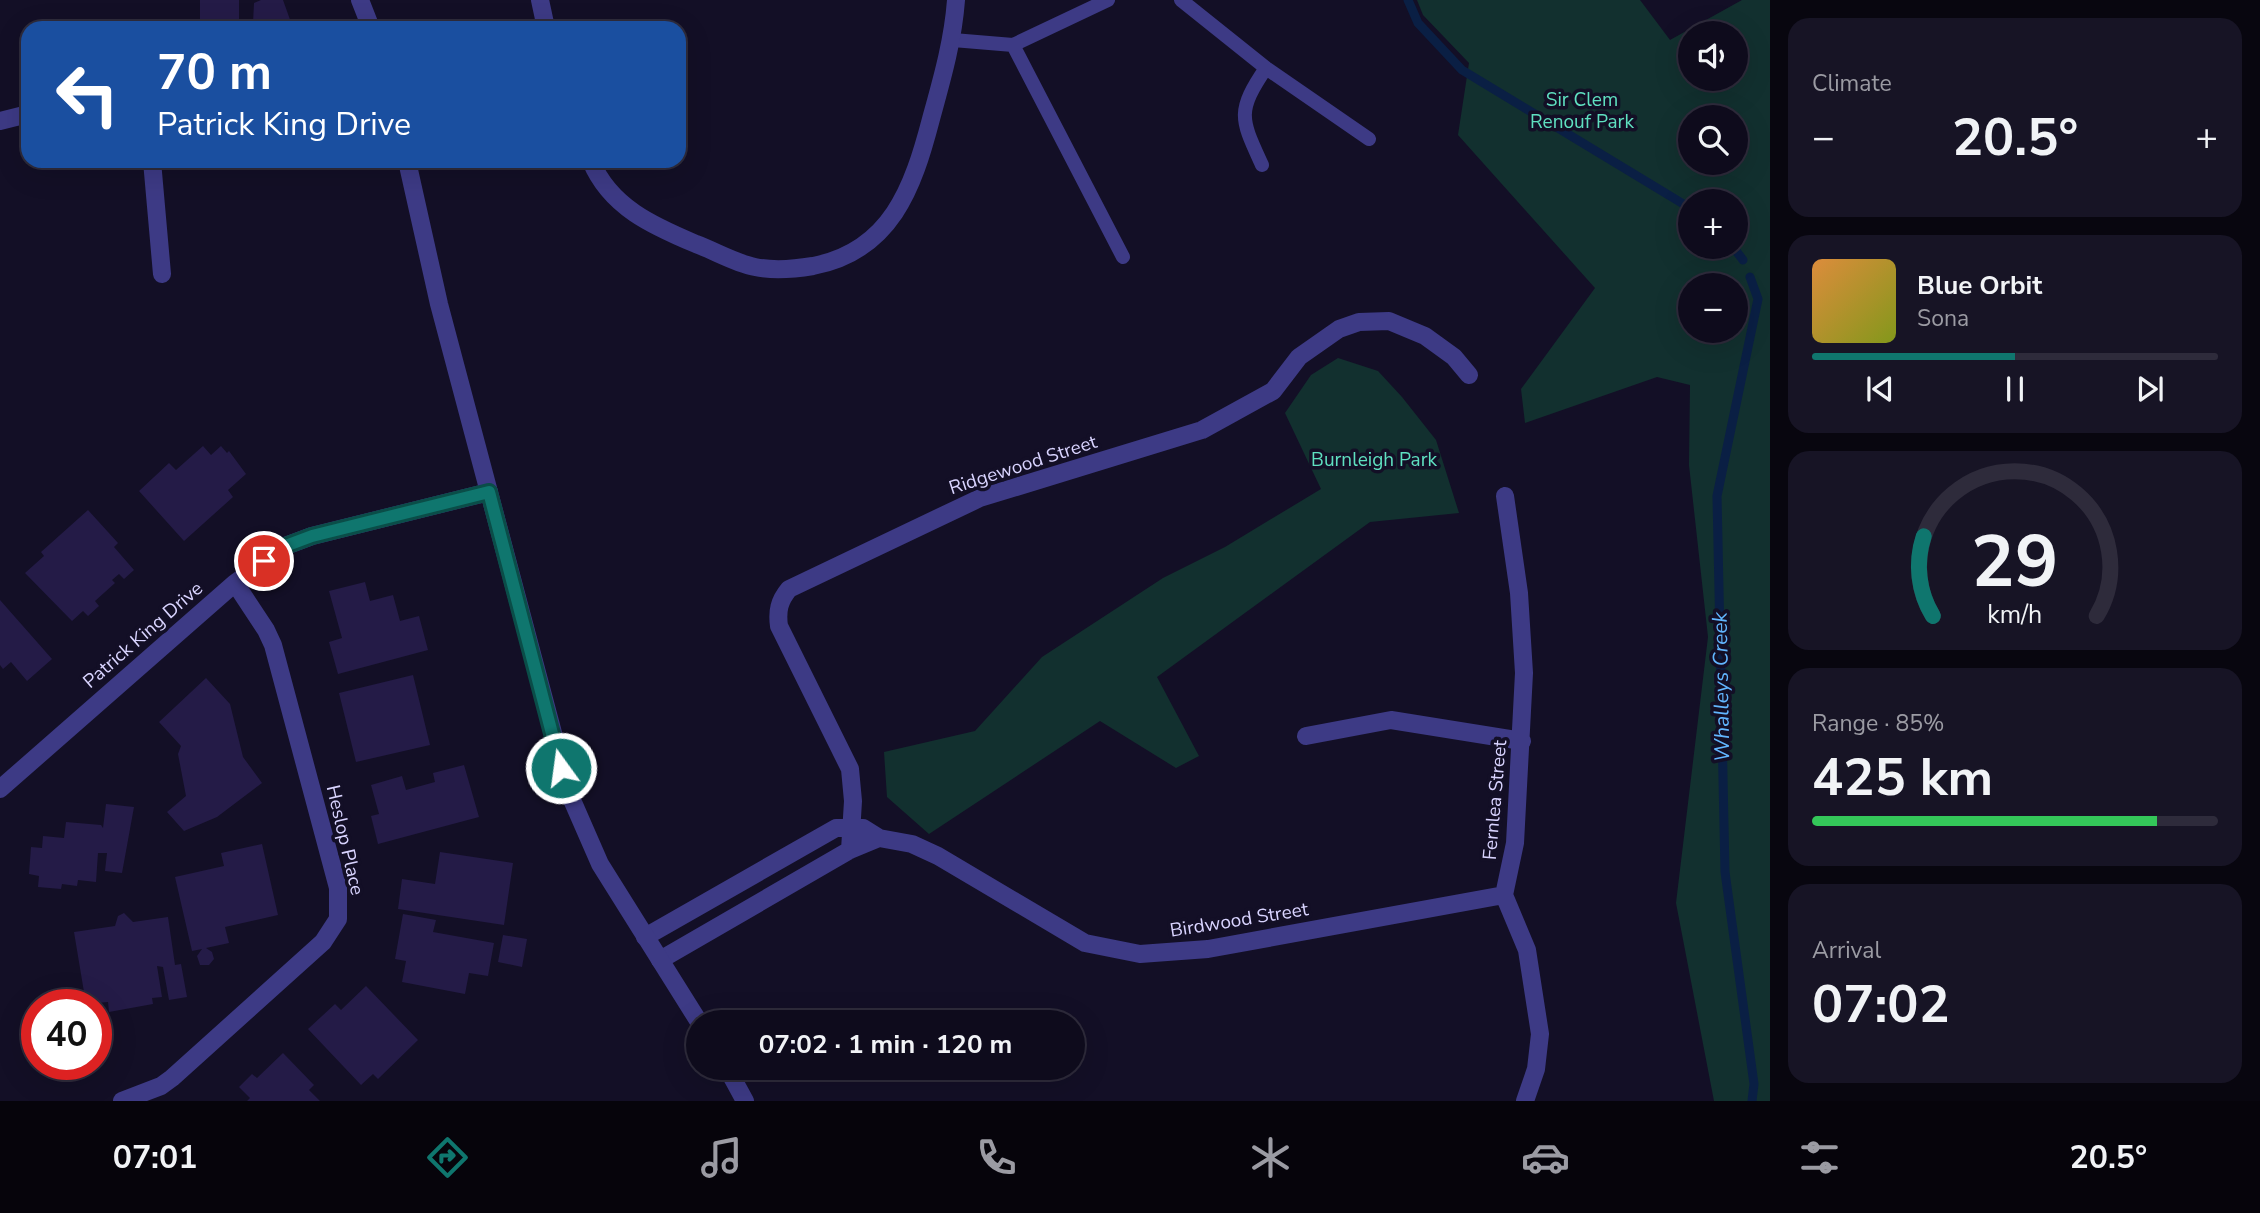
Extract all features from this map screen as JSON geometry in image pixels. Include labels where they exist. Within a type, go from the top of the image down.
[{"type":"street","points":[[360,0],[368,21]]},
{"type":"street","points":[[540,0],[544,21]]},
{"type":"street","points":[[596,168],[615,197],[639,217],[657,228],[754,267],[803,268],[843,258],[867,243],[886,226],[911,187],[953,40],[956,0]]},
{"type":"street","points":[[0,121],[21,116]]},
{"type":"street","points":[[153,168],[162,274]]},
{"type":"street","points":[[409,168],[439,304],[569,793],[600,864],[691,1010]]},
{"type":"street","name":"Ridgewood Street","points":[[850,850],[853,792],[850,769],[779,626],[777,612],[781,598],[789,589],[981,498],[1202,430],[1273,391],[1299,357],[1339,330],[1359,322],[1389,321],[1425,336],[1454,357],[1469,375]]},
{"type":"street","name":"Patrick King Drive","points":[[0,789],[235,583],[288,545],[312,536],[489,492]]},
{"type":"street","name":"Fernlea Street","points":[[1504,895],[1515,843],[1522,741],[1523,636],[1505,496]]},
{"type":"street","name":"Heslop Place","points":[[122,1101],[161,1086],[172,1078],[323,942],[338,919],[338,888],[273,645],[267,629],[235,583]]},
{"type":"street","points":[[1306,736],[1391,720],[1522,741]]},
{"type":"street","points":[[645,937],[836,828],[851,826]]},
{"type":"street","name":"Birdwood Street","points":[[851,826],[863,828],[879,838],[912,844],[939,856],[1086,943],[1140,954],[1208,949],[1504,895]]},
{"type":"street","points":[[660,960],[850,850],[879,838]]},
{"type":"street","points":[[1504,895],[1527,950],[1540,1034],[1536,1069],[1525,1101]]},
{"type":"street","points":[[734,1080],[745,1101]]},
{"type":"lane","points":[[953,40],[1013,45],[1108,0]]},
{"type":"lane","points":[[1181,0],[1266,68],[1369,139]]},
{"type":"lane","points":[[1013,45],[1123,257]]},
{"type":"lane","points":[[1262,165],[1247,131],[1244,110],[1248,94],[1266,68]]},
{"type":"green space","name":"Sir Clem Renouf Park","points":[[1417,0],[1640,0],[1670,40],[1678,36],[1678,91],[1748,91],[1748,21],[1704,21],[1742,0],[1770,0],[1770,1101],[1714,1101],[1676,903],[1708,637],[1689,465],[1690,385],[1657,377],[1525,423],[1521,389],[1595,288],[1458,135],[1469,63],[1423,15]]},
{"type":"green space","name":"Burnleigh Park","points":[[1338,358],[1378,371],[1436,440],[1459,513],[1370,522],[1157,677],[1199,756],[1176,768],[1100,721],[929,834],[887,797],[884,752],[975,731],[1042,657],[1163,578],[1225,547],[1321,489],[1285,413],[1311,375]]},
{"type":"building","points":[[200,0],[239,0],[239,21],[200,21]]},
{"type":"building","points":[[261,0],[283,0],[290,21],[253,21],[254,3]]},
{"type":"building","points":[[203,446],[211,455],[221,446],[227,453],[229,451],[246,474],[228,490],[233,497],[184,541],[139,491],[169,463],[176,470]]},
{"type":"building","points":[[88,510],[118,543],[114,547],[134,570],[124,579],[119,574],[112,580],[115,583],[95,601],[99,606],[88,616],[83,611],[72,621],[25,573],[44,556],[41,552]]},
{"type":"building","points":[[365,582],[370,601],[393,595],[400,621],[419,616],[428,650],[338,674],[329,642],[342,638],[329,591]]},
{"type":"building","points":[[0,600],[52,659],[27,681],[11,662],[3,669],[0,665]]},
{"type":"building","points":[[413,675],[430,745],[356,762],[339,693]]},
{"type":"building","points":[[206,678],[230,704],[243,757],[262,783],[217,817],[184,831],[167,812],[186,796],[178,754],[181,746],[159,722]]},
{"type":"building","points":[[464,765],[479,817],[378,844],[371,816],[379,814],[371,785],[402,776],[406,790],[435,782],[433,773]]},
{"type":"building","points":[[106,804],[134,807],[122,873],[105,871],[107,853],[98,853],[96,882],[78,880],[77,886],[62,884],[61,889],[38,887],[39,876],[29,874],[31,847],[42,848],[43,836],[64,838],[66,822],[101,825],[103,828]]},
{"type":"building","points":[[262,844],[278,915],[225,927],[229,943],[206,948],[212,952],[214,959],[209,965],[200,965],[197,956],[202,949],[192,951],[175,877],[224,866],[221,853]]},
{"type":"building","points":[[440,852],[513,863],[504,925],[398,909],[402,879],[435,884]]},
{"type":"building","points":[[124,913],[133,922],[168,917],[175,965],[181,964],[187,997],[169,1000],[163,967],[157,966],[162,997],[152,998],[153,1004],[112,1011],[112,989],[84,989],[74,932],[115,926],[118,916]]},
{"type":"building","points":[[403,914],[436,920],[433,932],[494,943],[488,976],[469,973],[465,994],[402,982],[406,961],[395,959]]},
{"type":"building","points":[[503,935],[527,939],[522,967],[498,962]]},
{"type":"building","points":[[366,986],[418,1040],[378,1079],[373,1074],[361,1085],[308,1029],[335,1004],[341,1010]]},
{"type":"building","points":[[283,1053],[314,1085],[309,1090],[320,1101],[247,1101],[250,1098],[239,1087],[252,1074],[257,1078]]},
{"type":"waterway","name":"Whalleys Creek","points":[[1408,0],[1418,23],[1462,70],[1678,201]]},
{"type":"waterway","name":"Whalleys Creek","points":[[1750,277],[1758,299],[1717,496],[1725,872],[1754,1084],[1752,1101]]},
{"type":"route","points":[[264,561],[288,545],[312,536],[489,492],[561,768]]}]
